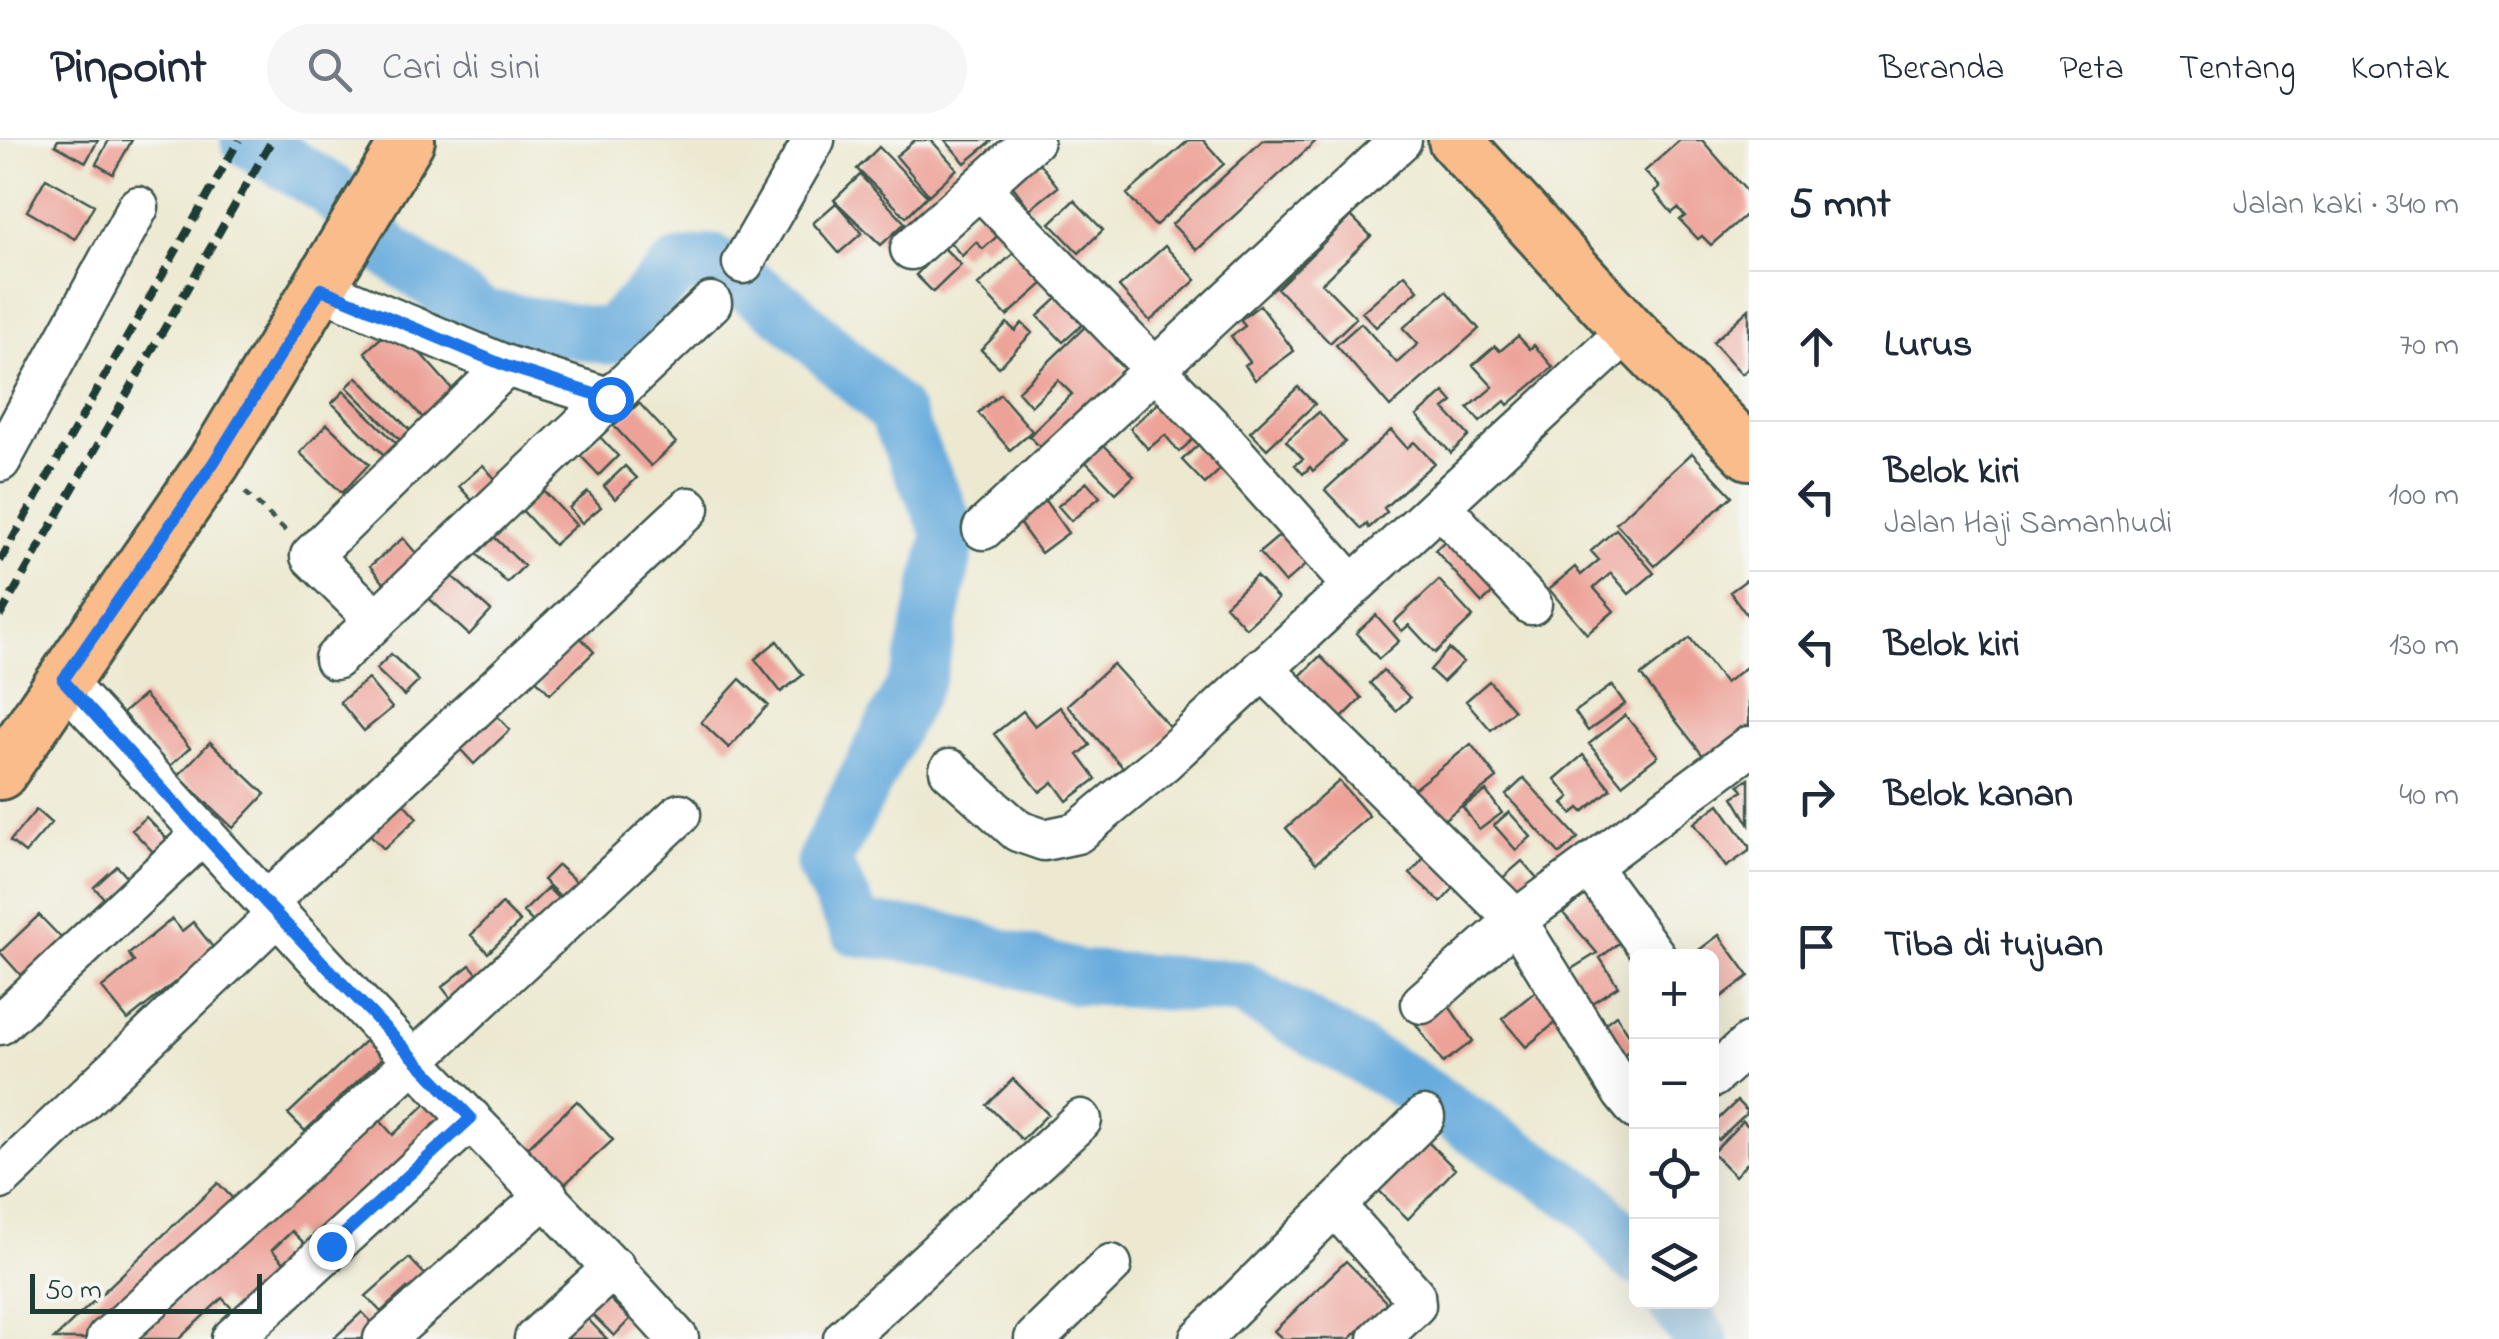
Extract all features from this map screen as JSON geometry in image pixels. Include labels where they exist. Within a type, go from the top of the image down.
[{"type":"main road","points":[[0,773],[214,462],[408,140]]},
{"type":"main road","points":[[1455,140],[1628,330],[1749,453]]},
{"type":"street","points":[[744,263],[814,140]]},
{"type":"street","points":[[912,248],[1033,140]]},
{"type":"street","points":[[983,529],[1401,140]]},
{"type":"street","points":[[980,188],[1156,370],[1352,584]]},
{"type":"street","points":[[0,461],[138,207]]},
{"type":"street","points":[[321,289],[506,366],[610,399]]},
{"type":"street","points":[[336,658],[712,302]]},
{"type":"street","points":[[950,770],[1018,831],[1044,840],[1077,834],[1163,762],[1628,330]]},
{"type":"street","points":[[376,620],[312,556],[506,366]]},
{"type":"street","points":[[1440,506],[1531,604]]},
{"type":"street","points":[[0,1179],[272,909],[688,508]]},
{"type":"street","points":[[1262,668],[1516,920],[1629,1101]]},
{"type":"street","points":[[63,680],[272,909],[678,1339]]},
{"type":"street","points":[[1422,1003],[1516,920],[1749,746]]},
{"type":"street","points":[[107,1339],[680,814]]},
{"type":"street","points":[[0,1024],[204,833]]},
{"type":"street","points":[[1589,866],[1650,949]]},
{"type":"street","points":[[1200,1339],[1424,1117]]},
{"type":"street","points":[[232,1339],[471,1118]]},
{"type":"street","points":[[844,1339],[1081,1120]]},
{"type":"street","points":[[384,1339],[546,1195]]},
{"type":"street","points":[[1335,1206],[1414,1295],[1415,1304],[1378,1339]]},
{"type":"street","points":[[1035,1339],[1111,1265]]},
{"type":"street","points":[[536,1339],[614,1267]]},
{"type":"path","points":[[214,462],[312,556]]},
{"type":"building","points":[[58,140],[98,140],[86,162],[55,145]]},
{"type":"building","points":[[109,140],[132,140],[113,174],[96,164]]},
{"type":"building","points":[[915,140],[931,140],[957,169],[929,195],[896,156]]},
{"type":"building","points":[[945,140],[993,140],[965,163]]},
{"type":"building","points":[[1189,140],[1203,140],[1224,164],[1155,226],[1127,194]]},
{"type":"building","points":[[1263,140],[1317,140],[1197,250],[1172,224]]},
{"type":"building","points":[[1680,140],[1702,140],[1749,194],[1749,212],[1711,245],[1702,236],[1698,239],[1680,220],[1685,216],[1678,208],[1672,213],[1654,192],[1660,187],[1645,171]]},
{"type":"building","points":[[879,147],[927,196],[906,217],[857,169]]},
{"type":"building","points":[[1032,154],[1058,187],[1030,209],[1005,176]]},
{"type":"building","points":[[860,175],[905,223],[881,245],[834,200]]},
{"type":"building","points":[[46,178],[94,205],[75,239],[27,211]]},
{"type":"building","points":[[1074,200],[1103,230],[1079,253],[1050,223]]},
{"type":"building","points":[[836,203],[862,233],[839,253],[813,223]]},
{"type":"building","points":[[982,208],[1003,231],[983,249],[976,242],[962,256],[948,240]]},
{"type":"building","points":[[1351,216],[1371,236],[1322,283],[1356,318],[1330,343],[1277,288]]},
{"type":"building","points":[[1165,246],[1196,280],[1150,321],[1119,287]]},
{"type":"building","points":[[943,247],[961,265],[933,292],[916,275]]},
{"type":"building","points":[[1015,252],[1044,283],[1007,316],[978,285]]},
{"type":"building","points":[[1405,274],[1418,290],[1376,327],[1362,312]]},
{"type":"building","points":[[1446,291],[1479,329],[1390,407],[1336,345],[1361,323],[1397,363],[1418,344],[1403,328]]},
{"type":"building","points":[[1063,293],[1088,320],[1063,342],[1038,316]]},
{"type":"building","points":[[1260,305],[1294,351],[1255,380],[1245,365],[1250,362],[1231,336],[1245,326],[1240,320]]},
{"type":"building","points":[[1749,309],[1749,368],[1742,374],[1713,342]]},
{"type":"building","points":[[1092,320],[1122,350],[1113,358],[1126,371],[1043,450],[1029,436],[1072,394],[1058,380],[1031,406],[1018,391]]},
{"type":"building","points":[[1007,323],[1015,331],[1022,323],[1032,333],[999,367],[981,350]]},
{"type":"building","points":[[395,325],[461,399],[430,426],[365,352]]},
{"type":"building","points":[[1518,336],[1530,349],[1534,345],[1553,367],[1508,405],[1505,401],[1480,422],[1468,408],[1493,387],[1473,365],[1495,346],[1500,351]]},
{"type":"building","points":[[357,377],[419,439],[409,449],[347,387]]},
{"type":"building","points":[[1298,387],[1315,404],[1267,449],[1250,432]]},
{"type":"building","points":[[344,391],[405,452],[393,464],[332,403]]},
{"type":"building","points":[[1444,392],[1453,402],[1444,409],[1469,436],[1451,453],[1417,416]]},
{"type":"building","points":[[1000,394],[1032,431],[1010,450],[978,413]]},
{"type":"building","points":[[1168,394],[1200,433],[1179,452],[1165,435],[1148,449],[1130,428]]},
{"type":"building","points":[[639,403],[676,443],[651,466],[614,426]]},
{"type":"building","points":[[1319,412],[1345,442],[1313,471],[1310,467],[1303,474],[1295,465],[1303,459],[1286,441]]},
{"type":"building","points":[[327,424],[369,464],[342,493],[300,453]]},
{"type":"building","points":[[1391,430],[1407,448],[1414,442],[1434,463],[1384,508],[1387,512],[1369,528],[1367,524],[1362,529],[1325,490]]},
{"type":"building","points":[[600,437],[618,456],[599,475],[580,455]]},
{"type":"building","points":[[1201,442],[1224,466],[1205,484],[1182,460]]},
{"type":"building","points":[[1103,444],[1134,476],[1116,493],[1085,461]]},
{"type":"building","points":[[1692,453],[1732,496],[1655,566],[1616,523]]},
{"type":"building","points":[[483,465],[501,486],[478,507],[459,486]]},
{"type":"building","points":[[625,466],[637,478],[615,499],[604,486]]},
{"type":"building","points":[[1087,482],[1100,497],[1071,521],[1058,506]]},
{"type":"building","points":[[542,489],[576,525],[554,545],[521,509]]},
{"type":"building","points":[[588,492],[601,507],[582,523],[569,508]]},
{"type":"building","points":[[1044,499],[1068,533],[1041,553],[1017,520]]},
{"type":"building","points":[[1292,525],[1318,554],[1285,583],[1259,553]]},
{"type":"building","points":[[485,528],[524,566],[507,583],[468,545]]},
{"type":"building","points":[[1616,529],[1654,573],[1629,594],[1611,573],[1594,588],[1614,611],[1587,634],[1549,589],[1575,567],[1581,575],[1599,560],[1591,551]]},
{"type":"building","points":[[1456,531],[1504,583],[1482,603],[1435,550]]},
{"type":"building","points":[[403,538],[421,559],[387,587],[370,566]]},
{"type":"building","points":[[444,569],[491,611],[469,635],[422,592]]},
{"type":"building","points":[[1256,576],[1278,599],[1246,628],[1225,605]]},
{"type":"building","points":[[1749,578],[1749,618],[1730,592]]},
{"type":"building","points":[[1439,580],[1473,617],[1435,653],[1409,625],[1402,631],[1394,622]]},
{"type":"building","points":[[1376,615],[1399,641],[1379,659],[1356,633]]},
{"type":"building","points":[[578,635],[594,652],[550,694],[534,677]]},
{"type":"building","points":[[1690,638],[1725,683],[1749,665],[1749,730],[1708,762],[1641,676]]},
{"type":"building","points":[[777,641],[803,675],[781,692],[755,659]]},
{"type":"building","points":[[1449,649],[1463,662],[1443,682],[1430,670]]},
{"type":"building","points":[[391,654],[419,681],[404,696],[376,669]]},
{"type":"building","points":[[1320,656],[1362,698],[1336,724],[1294,682]]},
{"type":"building","points":[[1113,664],[1173,731],[1127,772],[1067,705]]},
{"type":"building","points":[[1383,670],[1410,698],[1396,711],[1370,683]]},
{"type":"building","points":[[368,679],[392,708],[364,731],[340,702]]},
{"type":"building","points":[[740,679],[768,705],[729,748],[701,722]]},
{"type":"building","points":[[1489,681],[1514,710],[1491,730],[1466,701]]},
{"type":"building","points":[[1612,685],[1625,704],[1588,731],[1575,712]]},
{"type":"building","points":[[144,695],[190,748],[169,767],[123,713]]},
{"type":"building","points":[[489,707],[510,730],[474,764],[453,741]]},
{"type":"building","points":[[1060,707],[1090,745],[1078,755],[1096,779],[1067,801],[1053,782],[1040,792],[994,734],[1023,711],[1035,726]]},
{"type":"building","points":[[1625,715],[1658,756],[1622,784],[1589,744]]},
{"type":"building","points":[[210,742],[265,794],[233,828],[178,776]]},
{"type":"building","points":[[1471,744],[1497,778],[1432,829],[1406,795]]},
{"type":"building","points":[[1583,755],[1611,789],[1583,812],[1579,808],[1572,814],[1563,803],[1570,797],[1555,779]]},
{"type":"building","points":[[1524,778],[1578,838],[1560,854],[1506,795]]},
{"type":"building","points":[[1749,779],[1749,824],[1733,797],[1743,791],[1739,785]]},
{"type":"building","points":[[1339,781],[1369,816],[1316,863],[1286,828]]},
{"type":"building","points":[[1486,791],[1502,813],[1479,830],[1463,807]]},
{"type":"building","points":[[395,794],[417,818],[384,849],[361,825]]},
{"type":"building","points":[[1719,804],[1749,846],[1749,851],[1726,867],[1694,823]]},
{"type":"building","points":[[36,810],[51,823],[25,853],[10,841]]},
{"type":"building","points":[[1509,812],[1531,837],[1516,850],[1494,825]]},
{"type":"building","points":[[146,817],[173,845],[159,858],[132,830]]},
{"type":"building","points":[[1428,853],[1459,882],[1441,902],[1410,874]]},
{"type":"building","points":[[1522,861],[1537,878],[1514,898],[1499,881]]},
{"type":"building","points":[[558,865],[582,887],[567,903],[543,880]]},
{"type":"building","points":[[117,866],[134,885],[111,906],[94,887]]},
{"type":"building","points":[[1597,884],[1635,930],[1600,958],[1618,986],[1576,1013],[1554,980],[1597,953],[1563,913]]},
{"type":"building","points":[[548,888],[565,905],[540,929],[523,912]]},
{"type":"building","points":[[502,904],[520,922],[488,953],[471,935]]},
{"type":"building","points":[[39,915],[66,943],[26,981],[0,952]]},
{"type":"building","points":[[172,919],[182,931],[193,922],[215,950],[128,1020],[102,988],[134,962],[129,954]]},
{"type":"building","points":[[1719,935],[1749,976],[1719,999],[1719,949],[1700,949]]},
{"type":"building","points":[[470,965],[484,981],[455,1004],[442,987]]},
{"type":"building","points":[[1543,985],[1567,1013],[1526,1047],[1502,1019]]},
{"type":"building","points":[[1442,996],[1473,1041],[1443,1063],[1411,1017]]},
{"type":"building","points":[[1616,1015],[1629,1034],[1629,1050],[1613,1063],[1591,1034]]},
{"type":"building","points":[[365,1041],[382,1058],[305,1131],[288,1114]]},
{"type":"building","points":[[1013,1079],[1048,1114],[1022,1140],[987,1105]]},
{"type":"building","points":[[431,1099],[454,1123],[315,1254],[292,1231],[272,1250],[292,1271],[242,1319],[222,1298],[179,1339],[134,1339],[376,1116],[393,1135]]},
{"type":"building","points":[[577,1101],[613,1140],[554,1194],[518,1156]]},
{"type":"building","points":[[1737,1101],[1748,1112],[1719,1139],[1719,1118]]},
{"type":"building","points":[[1743,1121],[1749,1127],[1749,1161],[1735,1176],[1719,1160],[1719,1146]]},
{"type":"building","points":[[1423,1137],[1455,1169],[1408,1219],[1375,1187]]},
{"type":"building","points":[[218,1183],[235,1201],[90,1339],[54,1339]]},
{"type":"building","points":[[409,1258],[432,1282],[415,1297],[407,1288],[381,1312],[366,1296]]},
{"type":"building","points":[[1346,1261],[1387,1303],[1350,1339],[1283,1339],[1274,1331]]},
{"type":"building","points":[[601,1290],[630,1319],[614,1336],[584,1306]]},
{"type":"building","points":[[362,1312],[378,1329],[367,1339],[333,1339]]},
{"type":"building","points":[[582,1313],[607,1339],[554,1339]]},
{"type":"waterway","points":[[248,140],[332,191],[389,251],[484,317],[609,337],[678,268],[714,262],[789,314],[894,411],[950,532],[919,675],[823,863],[858,929],[938,938],[1077,977],[1242,988],[1402,1080],[1588,1202],[1629,1250]]},
{"type":"waterway","points":[[1679,1309],[1701,1339]]},
{"type":"railway","points":[[0,561],[239,140]]},
{"type":"railway","points":[[0,616],[272,140]]},
{"type":"route","points":[[331,1246],[471,1118],[266,903],[63,680],[214,462],[321,289],[506,366],[610,399]]}]
